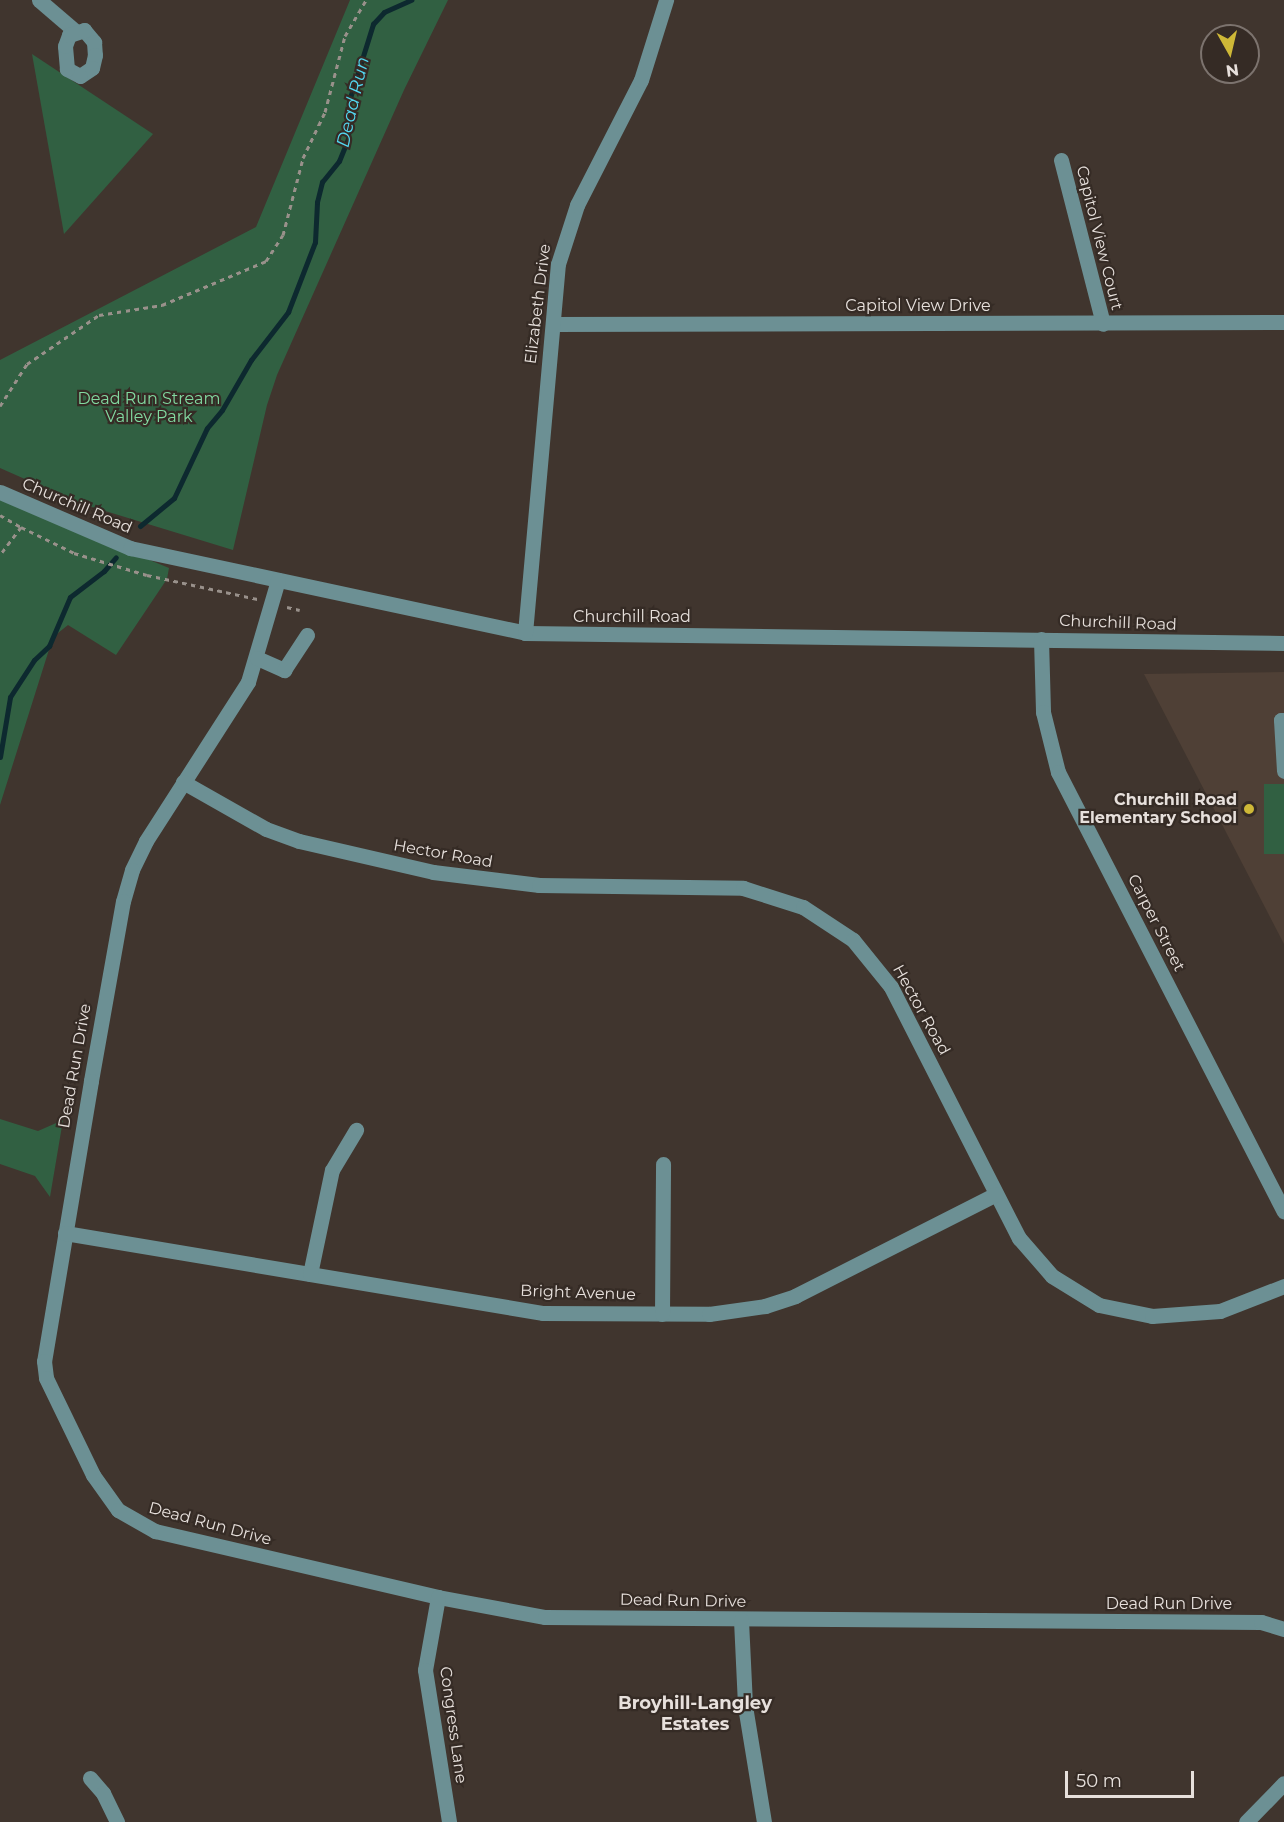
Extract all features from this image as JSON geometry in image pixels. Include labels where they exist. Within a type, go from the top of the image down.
[{"type":"street","points":[[39,0],[75,31]]},
{"type":"street","name":"Elizabeth Drive","points":[[525,633],[558,264],[566,233],[641,80],[666,0]]},
{"type":"street","name":"Capitol View Court","points":[[1061,160],[1103,324]]},
{"type":"street","name":"Capitol View Drive","points":[[552,324],[1284,322]]},
{"type":"street","name":"Churchill Road","points":[[0,492],[130,548],[525,633],[1284,643]]},
{"type":"street","name":"Dead Run Drive","points":[[278,580],[257,658],[248,682],[146,841],[123,901],[65,1233],[44,1361],[46,1378],[93,1475],[118,1510],[155,1532],[438,1598],[545,1617],[1262,1622],[1284,1629]]},
{"type":"street","points":[[257,658],[284,670],[307,635]]},
{"type":"street","name":"Carper Street","points":[[1041,639],[1043,712],[1058,772],[1284,1211]]},
{"type":"street","points":[[1284,720],[1281,720],[1281,740],[1284,771]]},
{"type":"street","name":"Hector Road","points":[[183,782],[277,833],[433,872],[539,885],[744,888],[803,907],[853,940],[891,987],[1019,1238],[1052,1276],[1076,1293],[1118,1311],[1152,1316],[1220,1311],[1284,1286]]},
{"type":"street","points":[[310,1274],[332,1170],[356,1130]]},
{"type":"street","points":[[662,1314],[663,1164]]},
{"type":"street","name":"Bright Avenue","points":[[65,1233],[543,1313],[737,1312],[795,1296],[996,1194]]},
{"type":"street","name":"Congress Lane","points":[[438,1598],[425,1670],[449,1822]]},
{"type":"street","points":[[741,1620],[745,1706],[764,1822]]},
{"type":"street","points":[[90,1778],[103,1793],[117,1822]]},
{"type":"street","points":[[1246,1822],[1284,1783]]},
{"type":"path","points":[[0,406],[27,364],[99,315],[162,305],[244,273],[266,261],[283,235],[303,158],[325,112],[345,36],[366,0]]},
{"type":"path","points":[[0,515],[74,553],[300,610]]},
{"type":"path","points":[[0,555],[21,526]]},
{"type":"shaded area","name":"Churchill Road Elementary School","points":[[1284,672],[1284,944],[1144,674]]},
{"type":"green space","name":"Dead Run Stream Valley Park","points":[[350,0],[448,0],[404,90],[277,375],[267,405],[233,550],[79,503],[0,468],[0,360],[256,227]]},
{"type":"green space","points":[[32,54],[153,134],[64,234]]},
{"type":"green space","points":[[0,498],[169,568],[167,579],[116,655],[68,625],[53,637],[0,805]]},
{"type":"green space","points":[[1264,784],[1284,784],[1284,854],[1264,854]]},
{"type":"green space","points":[[0,1119],[38,1131],[63,1120],[50,1197],[35,1176],[0,1164]]},
{"type":"waterway","name":"Dead Run","points":[[140,526],[174,498],[207,428],[222,410],[251,360],[288,312],[315,242],[317,202],[322,182],[339,161],[348,139],[349,101],[373,24],[384,12],[411,0]]},
{"type":"waterway","name":"Dead Run","points":[[0,757],[10,697],[34,660],[49,646],[70,597],[104,571],[116,557]]},
{"type":"place","name":"Churchill Road Elementary School","points":[[1249,809]]},
{"type":"district","name":"Broyhill-Langley Estates","points":[[695,1714]]}]
